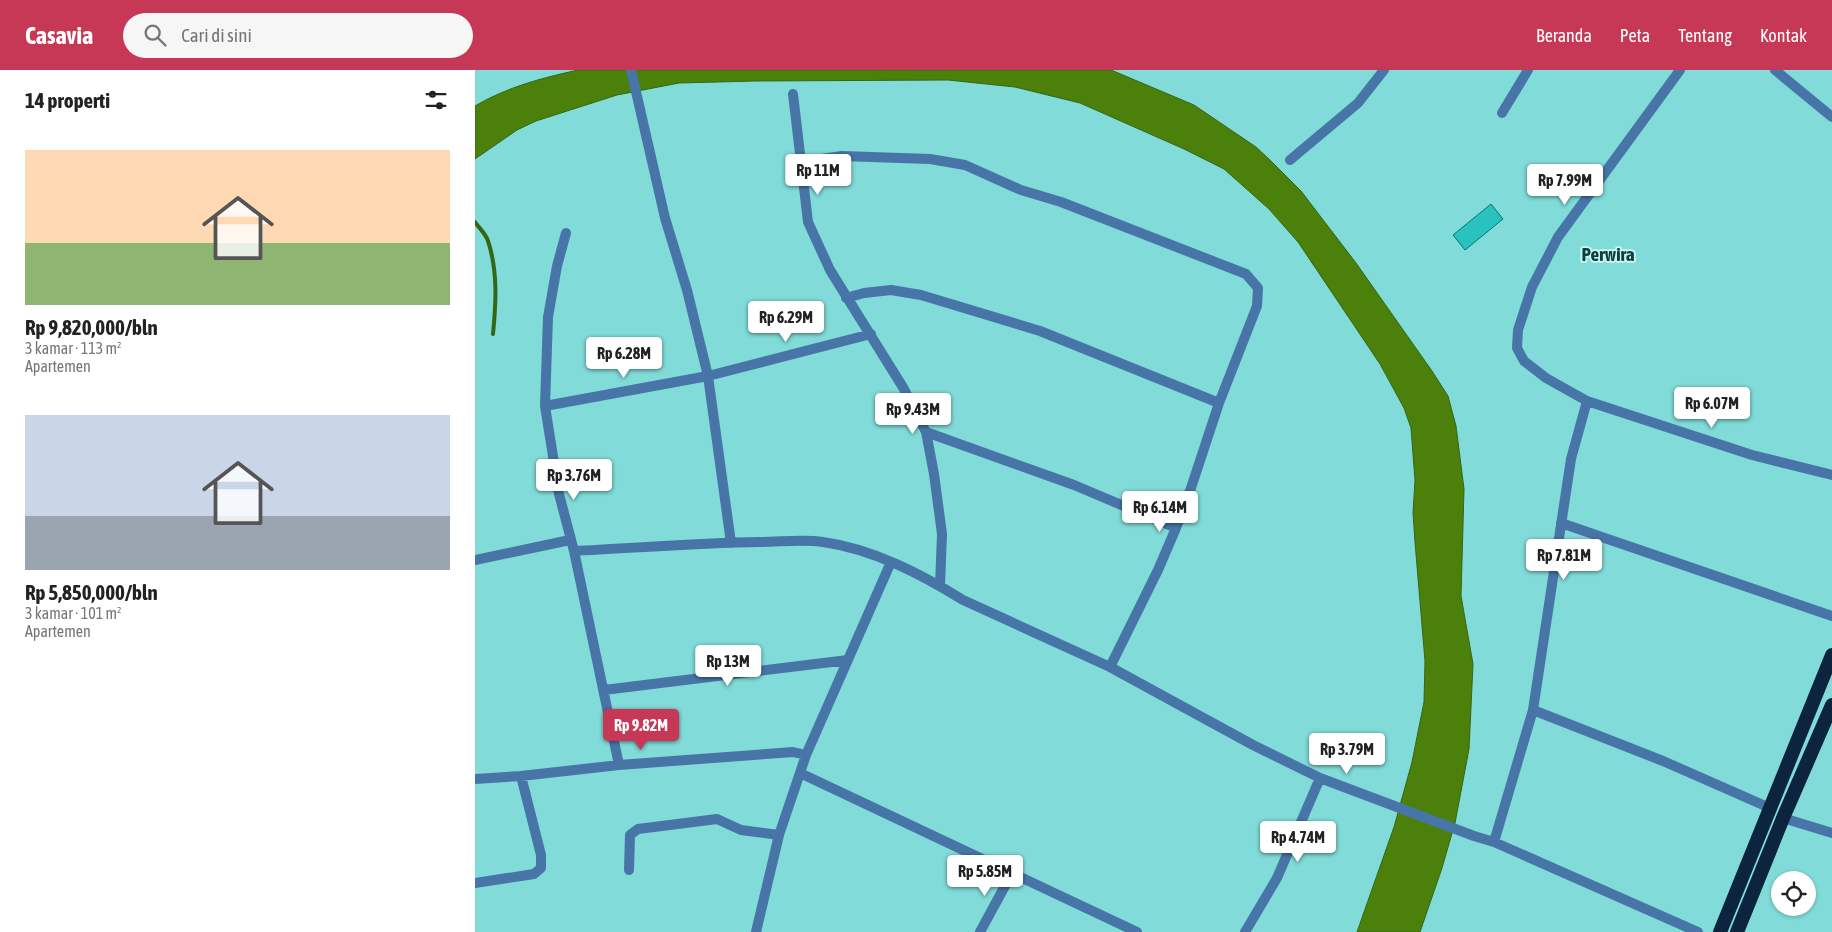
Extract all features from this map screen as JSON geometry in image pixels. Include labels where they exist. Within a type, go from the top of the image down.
[{"type":"highway","points":[[1719,932],[1832,655]]},
{"type":"highway","points":[[1737,932],[1783,818],[1832,705]]},
{"type":"street","points":[[631,70],[665,218],[687,290],[708,376],[731,543]]},
{"type":"street","points":[[1290,160],[1358,103],[1384,70]]},
{"type":"street","points":[[1502,113],[1528,70]]},
{"type":"street","points":[[1680,70],[1558,237],[1532,287],[1517,330],[1517,348],[1523,361],[1546,378],[1587,401],[1752,455],[1832,475]]},
{"type":"street","points":[[1775,70],[1832,117]]},
{"type":"street","points":[[793,94],[808,222],[830,270],[904,389],[926,432],[942,534],[940,586]]},
{"type":"street","points":[[801,162],[842,156],[930,159],[965,165],[1021,190],[1061,202],[1247,274],[1258,288],[1257,306],[1219,403],[1176,528],[1158,570],[1110,667]]},
{"type":"street","points":[[565,233],[548,317],[545,406],[559,494],[574,551],[619,765]]},
{"type":"street","points":[[846,298],[864,293],[891,290],[921,295],[1041,331],[1219,403]]},
{"type":"street","points":[[545,406],[708,376],[871,334]]},
{"type":"street","points":[[1494,842],[1533,710],[1571,459],[1587,401]]},
{"type":"street","points":[[926,432],[1083,489],[1176,528]]},
{"type":"street","points":[[1561,523],[1832,616]]},
{"type":"street","points":[[475,560],[570,540]]},
{"type":"street","points":[[574,551],[731,543],[822,542],[847,547],[891,562],[940,586],[963,600],[1110,667],[1253,745],[1320,778],[1494,842],[1698,932]]},
{"type":"street","points":[[756,932],[779,835],[806,755],[891,562]]},
{"type":"street","points":[[604,690],[848,660]]},
{"type":"street","points":[[1533,710],[1663,761],[1770,808]]},
{"type":"street","points":[[475,779],[619,765],[793,752],[806,755]]},
{"type":"street","points":[[800,773],[1137,932]]},
{"type":"street","points":[[475,883],[534,874],[541,868],[541,855],[521,776]]},
{"type":"street","points":[[1245,932],[1277,878],[1320,778]]},
{"type":"street","points":[[1783,818],[1832,833]]},
{"type":"street","points":[[629,870],[630,835],[638,829],[717,819],[741,830],[779,835]]},
{"type":"street","points":[[980,932],[1012,873]]},
{"type":"shaded area","points":[[578,70],[1111,70],[1194,105],[1256,147],[1301,191],[1356,263],[1432,371],[1448,396],[1456,426],[1464,489],[1461,596],[1473,664],[1469,749],[1455,823],[1420,932],[1357,932],[1394,827],[1412,762],[1424,702],[1425,661],[1413,513],[1415,480],[1411,428],[1404,408],[1380,364],[1298,242],[1269,209],[1224,169],[1184,149],[1080,103],[1015,87],[948,80],[679,83],[617,95],[536,121],[517,130],[475,159],[475,106],[500,93],[525,84]]},
{"type":"building","points":[[1491,204],[1503,219],[1465,250],[1453,235]]},
{"type":"waterway","points":[[475,222],[487,238],[495,276],[493,334]]},
{"type":"district","name":"Perwira","points":[[1608,254]]}]
